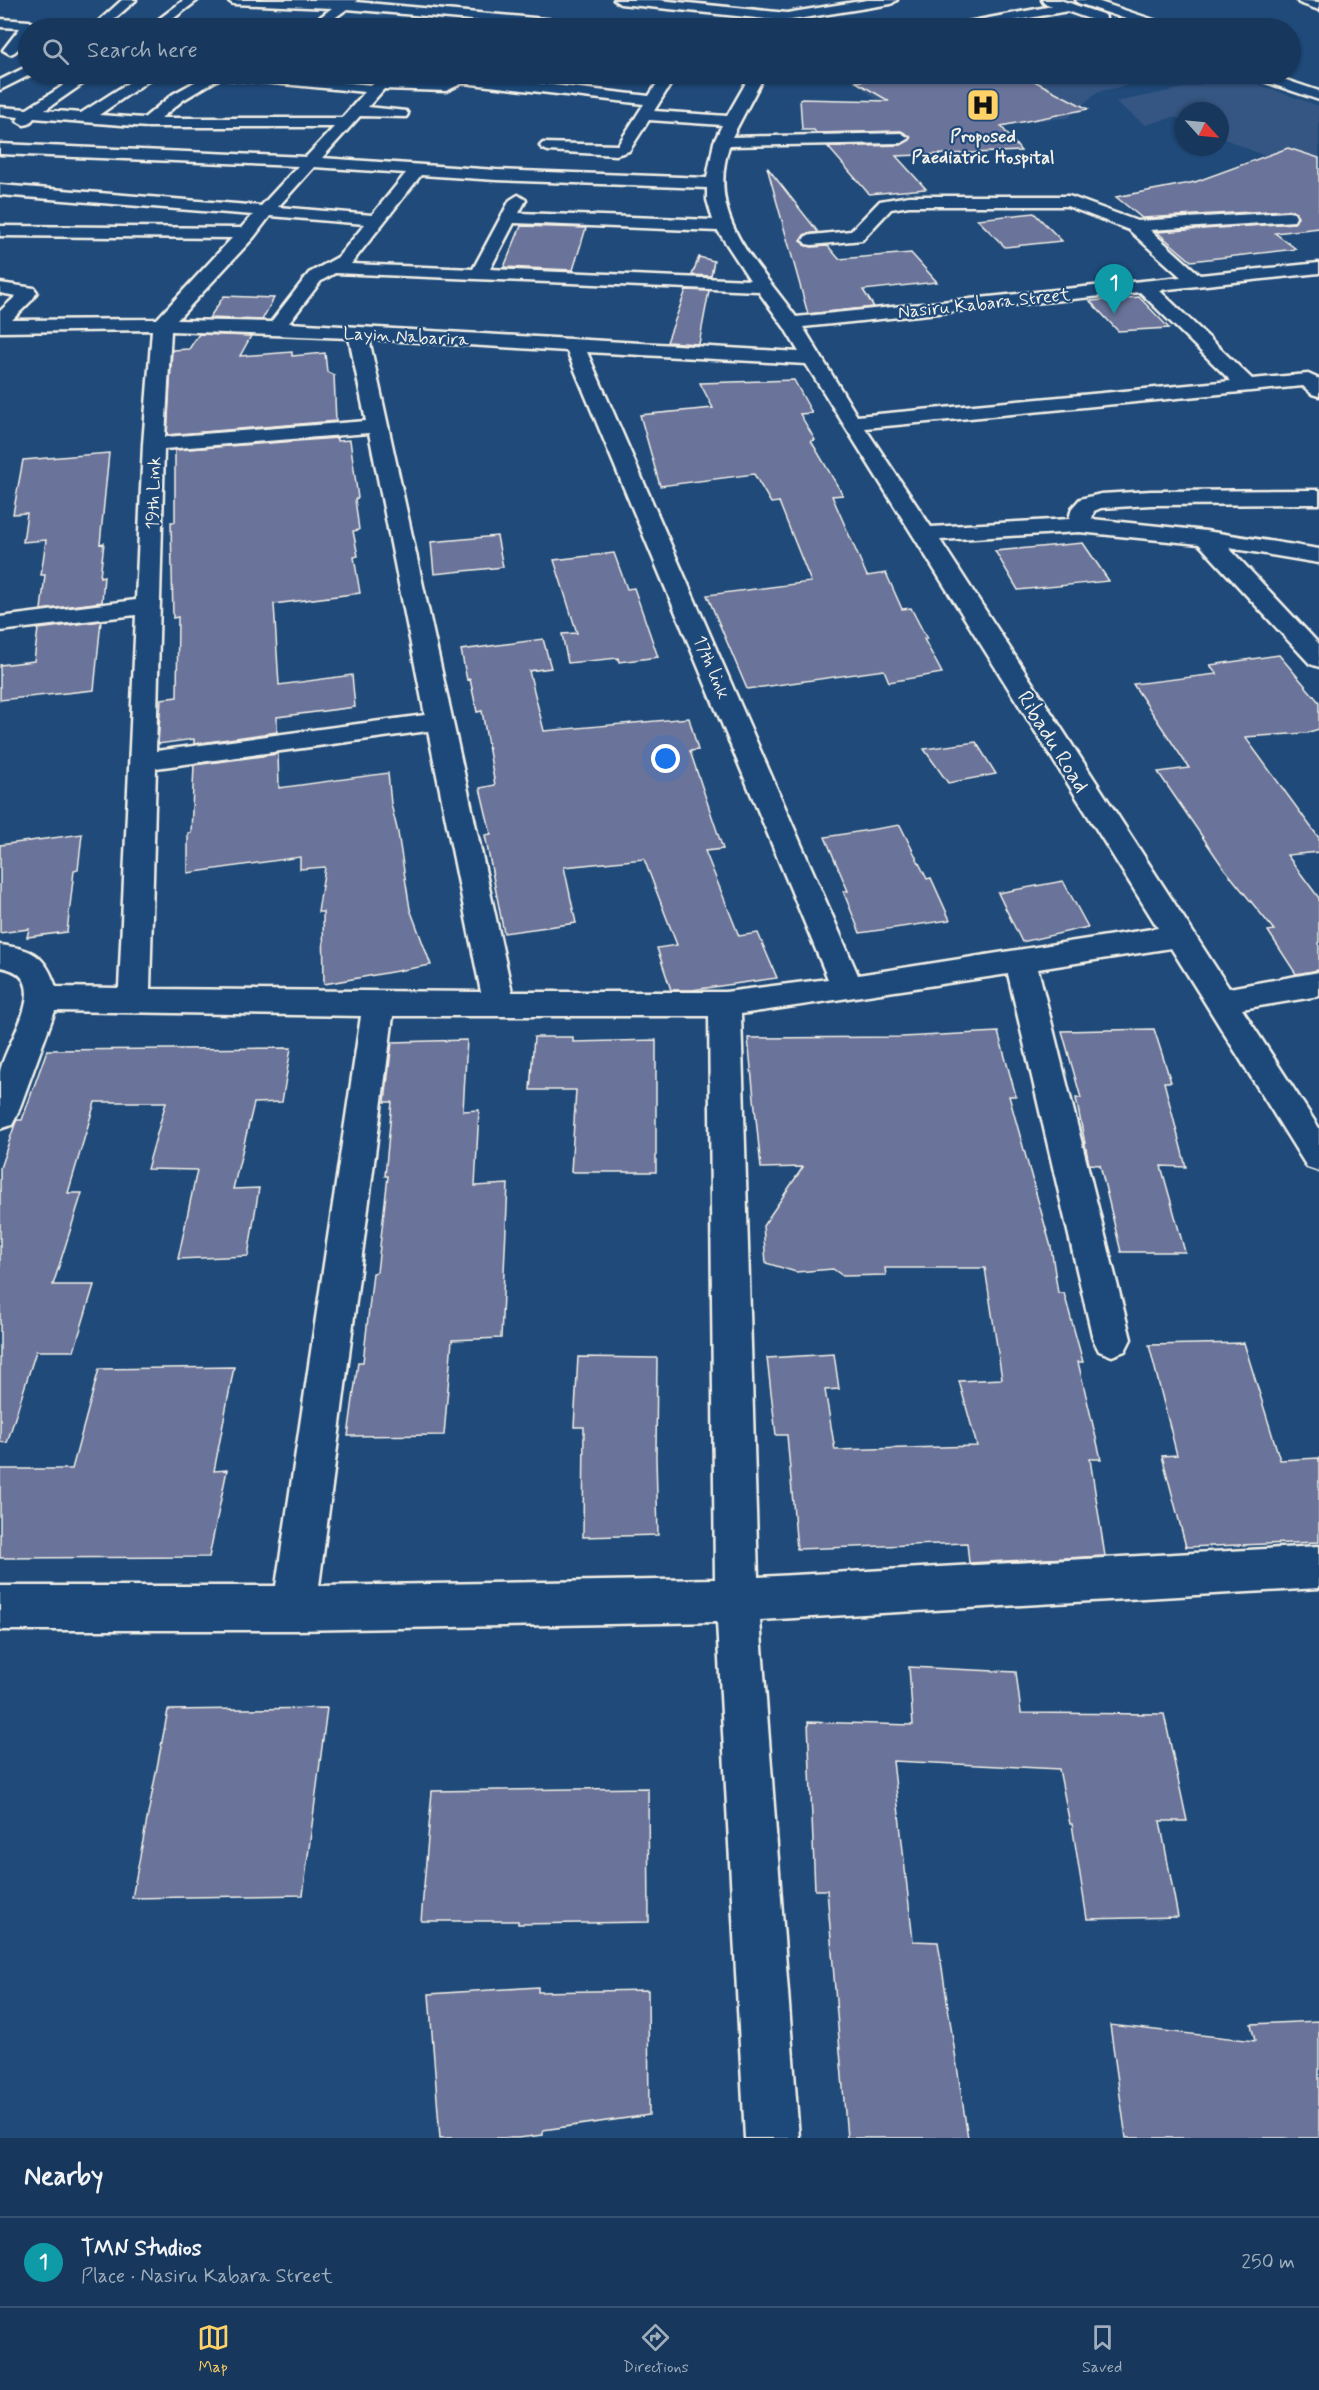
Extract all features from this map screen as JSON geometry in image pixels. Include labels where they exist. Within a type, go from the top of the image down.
[{"type":"street","points":[[109,18],[130,0]]},
{"type":"street","points":[[167,18],[192,0]]},
{"type":"street","points":[[232,0],[290,3],[348,2],[479,18]]},
{"type":"street","points":[[447,18],[467,0]]},
{"type":"street","points":[[620,0],[693,3],[773,18]]},
{"type":"street","points":[[785,18],[791,0]]},
{"type":"street","points":[[795,18],[891,0]]},
{"type":"street","points":[[1048,0],[1100,18]]},
{"type":"street","points":[[1082,0],[1135,18]]},
{"type":"street","points":[[1303,0],[1319,6]]},
{"type":"street","points":[[329,18],[348,2]]},
{"type":"street","points":[[273,14],[290,3]]},
{"type":"street","points":[[676,18],[693,3]]},
{"type":"street","points":[[1010,18],[1068,7]]},
{"type":"street","points":[[0,23],[18,24]]},
{"type":"street","points":[[5,50],[18,36]]},
{"type":"street","points":[[0,86],[18,76]]},
{"type":"street","points":[[1301,76],[1319,82]]},
{"type":"street","points":[[0,147],[16,132],[29,114],[75,84]]},
{"type":"street","points":[[84,118],[135,84]]},
{"type":"street","points":[[147,123],[169,104],[199,84]]},
{"type":"street","points":[[162,325],[268,211],[380,84]]},
{"type":"street","points":[[397,84],[446,87],[451,84]]},
{"type":"street","points":[[528,84],[653,100]]},
{"type":"street","points":[[548,146],[621,149],[626,146],[663,84]]},
{"type":"street","name":"Ribadu Road","points":[[752,84],[722,142],[715,183],[718,215],[792,324],[894,491],[925,534],[1177,936],[1319,1157]]},
{"type":"street","points":[[1285,84],[1319,96]]},
{"type":"street","points":[[169,104],[190,104]]},
{"type":"street","points":[[0,111],[147,123],[401,114]]},
{"type":"street","points":[[646,115],[731,121]]},
{"type":"street","points":[[722,142],[902,138]]},
{"type":"street","points":[[0,147],[309,162],[530,177],[715,183]]},
{"type":"street","points":[[276,328],[315,278],[344,261],[416,171]]},
{"type":"street","points":[[479,274],[530,177]]},
{"type":"street","points":[[0,190],[377,220]]},
{"type":"street","points":[[812,240],[856,236],[886,205],[909,201],[1069,201],[1135,226],[1196,281]]},
{"type":"street","points":[[1135,226],[1288,216]]},
{"type":"street","points":[[508,218],[725,226]]},
{"type":"street","points":[[0,231],[248,233]]},
{"type":"street","points":[[331,268],[765,286]]},
{"type":"street","name":"Nasiru Kabara Street","points":[[792,324],[1319,268]]},
{"type":"street","points":[[1144,286],[1247,385]]},
{"type":"street","points":[[0,288],[28,292],[0,321]]},
{"type":"street","name":"Layin Nabarira","points":[[0,326],[162,325],[276,328],[812,359]]},
{"type":"street","name":"19th Link","points":[[134,1000],[154,444],[162,325]]},
{"type":"street","points":[[358,333],[499,1004]]},
{"type":"street","name":"17th link","points":[[575,346],[848,988]]},
{"type":"street","points":[[853,423],[1247,385],[1315,383]]},
{"type":"street","points":[[154,444],[377,426]]},
{"type":"street","points":[[1079,525],[1083,508],[1088,504],[1101,501],[1151,498],[1319,497]]},
{"type":"street","points":[[925,534],[1079,525],[1206,538],[1319,556]]},
{"type":"street","points":[[1206,538],[1319,659]]},
{"type":"street","points":[[0,624],[148,606]]},
{"type":"street","points":[[143,761],[439,722]]},
{"type":"street","points":[[44,999],[379,1004],[725,1004],[848,988],[1177,936]]},
{"type":"street","points":[[0,956],[23,959],[34,969],[44,999],[0,1115]]},
{"type":"street","points":[[1020,961],[1112,1339]]},
{"type":"street","points":[[1220,1001],[1319,984]]},
{"type":"street","points":[[294,1608],[379,1004]]},
{"type":"street","points":[[725,1004],[737,1600],[772,2138]]},
{"type":"street","points":[[0,1608],[294,1608],[737,1600],[1319,1567]]},
{"type":"shaded area","name":"Proposed Paediatric Hospital","points":[[857,84],[1133,84],[1097,92],[1068,118],[916,131]]},
{"type":"shaded area","points":[[1203,84],[1257,84],[1319,106],[1319,179],[1229,141],[1229,102],[1175,102],[1175,117],[1145,125],[1116,102]]},
{"type":"building","points":[[859,84],[1040,84],[1088,109],[1001,126],[1021,151],[896,156],[926,189],[869,194],[828,147],[901,145],[910,140],[910,136],[901,131],[816,133],[814,130],[802,130],[800,99],[889,101]]},
{"type":"building","points":[[1288,148],[1319,158],[1319,228],[1275,233],[1296,249],[1191,261],[1157,232],[1294,223],[1298,216],[1294,211],[1288,210],[1142,218],[1116,197],[1195,182]]},
{"type":"building","points":[[767,167],[818,232],[804,235],[801,240],[804,245],[828,246],[839,259],[911,253],[937,282],[863,290],[874,307],[808,314]]},
{"type":"building","points":[[1034,213],[1062,241],[1005,247],[977,219]]},
{"type":"building","points":[[521,226],[586,228],[573,270],[504,267]]},
{"type":"building","points":[[699,257],[714,261],[711,276],[692,275]]},
{"type":"building","points":[[686,290],[709,291],[699,344],[667,342]]},
{"type":"building","points":[[224,296],[274,298],[262,320],[209,318]]},
{"type":"building","points":[[1139,297],[1169,328],[1118,331],[1090,301]]},
{"type":"building","points":[[199,334],[251,336],[240,356],[292,352],[292,356],[325,353],[327,372],[334,375],[336,421],[167,435],[172,350],[189,349]]},
{"type":"building","points":[[794,380],[812,413],[800,414],[815,440],[811,441],[843,495],[832,496],[867,576],[886,573],[902,609],[911,608],[942,673],[889,682],[884,670],[747,689],[707,595],[811,582],[779,502],[771,503],[754,474],[660,486],[640,415],[713,408],[700,383]]},
{"type":"building","points":[[337,438],[337,441],[350,440],[358,498],[355,499],[359,530],[353,531],[358,556],[354,557],[360,593],[274,604],[279,685],[352,675],[355,707],[277,717],[277,732],[194,744],[194,739],[158,744],[161,699],[177,697],[178,617],[173,618],[171,522],[175,522],[175,450]]},
{"type":"building","points":[[109,453],[100,544],[104,543],[100,577],[104,576],[102,602],[41,610],[45,575],[41,575],[46,540],[23,542],[27,513],[13,514],[23,460]]},
{"type":"building","points":[[497,536],[503,567],[434,574],[431,542]]},
{"type":"building","points":[[1083,543],[1109,581],[1018,590],[995,551]]},
{"type":"building","points":[[614,553],[627,589],[634,588],[658,657],[619,662],[618,658],[568,663],[562,634],[577,633],[554,560]]},
{"type":"building","points":[[101,621],[94,690],[0,700],[0,665],[34,661],[38,629]]},
{"type":"building","points":[[543,639],[551,668],[529,671],[544,731],[689,718],[698,750],[690,751],[723,849],[705,851],[739,936],[758,933],[777,978],[692,990],[671,990],[657,948],[677,945],[644,859],[564,867],[576,923],[504,933],[485,835],[491,834],[480,788],[495,785],[482,711],[477,712],[461,650]]},
{"type":"building","points":[[1279,655],[1319,702],[1319,729],[1306,733],[1245,737],[1319,838],[1319,852],[1287,855],[1319,898],[1319,970],[1296,974],[1268,931],[1274,930],[1223,867],[1158,772],[1189,768],[1133,684],[1217,674],[1210,665]]},
{"type":"building","points":[[976,742],[996,774],[948,783],[924,749]]},
{"type":"building","points":[[278,754],[279,788],[388,773],[391,804],[410,909],[431,965],[324,984],[323,912],[318,912],[325,867],[300,869],[300,857],[188,873],[188,833],[191,833],[194,765]]},
{"type":"building","points":[[900,825],[927,879],[931,878],[950,920],[860,933],[843,891],[848,891],[825,837]]},
{"type":"building","points":[[82,834],[78,870],[74,871],[67,932],[27,937],[29,929],[0,933],[0,845]]},
{"type":"building","points":[[1063,881],[1088,927],[1022,942],[998,893]]},
{"type":"building","points":[[1154,1029],[1171,1082],[1164,1082],[1186,1167],[1161,1166],[1185,1252],[1121,1252],[1100,1165],[1089,1164],[1076,1098],[1081,1098],[1062,1031]]},
{"type":"building","points":[[998,1032],[1016,1096],[1009,1096],[1051,1247],[1058,1293],[1064,1293],[1083,1362],[1078,1362],[1101,1459],[1090,1459],[1105,1556],[969,1563],[967,1543],[797,1549],[787,1435],[776,1435],[767,1358],[834,1354],[839,1389],[825,1390],[835,1450],[977,1446],[959,1381],[1002,1379],[985,1268],[885,1268],[886,1275],[843,1276],[833,1269],[796,1272],[766,1263],[763,1226],[803,1167],[761,1168],[748,1038],[902,1037]]},
{"type":"building","points":[[534,1037],[573,1037],[573,1042],[656,1040],[656,1172],[571,1172],[576,1090],[530,1090]]},
{"type":"building","points":[[467,1040],[463,1111],[479,1110],[475,1186],[508,1184],[501,1338],[452,1340],[444,1435],[348,1436],[358,1362],[363,1362],[373,1273],[377,1272],[388,1176],[385,1176],[392,1102],[385,1102],[392,1042]]},
{"type":"building","points":[[291,1048],[282,1102],[254,1103],[233,1189],[259,1188],[248,1256],[178,1259],[197,1170],[147,1169],[166,1102],[95,1102],[68,1193],[82,1193],[53,1285],[94,1285],[74,1351],[36,1351],[7,1443],[0,1442],[0,1168],[15,1124],[17,1120],[22,1120],[47,1050]]},
{"type":"building","points":[[1244,1343],[1280,1460],[1319,1458],[1319,1542],[1186,1547],[1162,1456],[1177,1455],[1149,1345]]},
{"type":"building","points":[[578,1357],[657,1358],[658,1535],[583,1537],[584,1427],[574,1427]]},
{"type":"building","points":[[234,1367],[214,1471],[227,1470],[209,1557],[0,1558],[0,1469],[72,1469],[99,1369]]},
{"type":"building","points":[[909,1667],[1016,1672],[1021,1713],[1164,1714],[1187,1821],[1160,1821],[1178,1917],[1087,1919],[1072,1824],[1070,1824],[1059,1769],[893,1761],[913,1941],[938,1942],[968,2138],[847,2138],[827,1890],[815,1890],[808,1722],[913,1725]]},
{"type":"building","points":[[327,1708],[303,1895],[132,1898],[168,1710]]},
{"type":"building","points":[[648,1788],[649,1922],[518,1924],[518,1921],[421,1921],[432,1791]]},
{"type":"building","points":[[538,1987],[538,1992],[648,1990],[649,2115],[543,2130],[543,2135],[518,2138],[440,2138],[429,1994]]},
{"type":"building","points":[[1319,2021],[1319,2138],[1126,2138],[1110,2025],[1255,2041],[1251,2024]]},
{"type":"place","name":"Proposed Paediatric Hospital","points":[[983,105]]},
{"type":"place","name":"TMN Studios","points":[[1114,314]]}]
